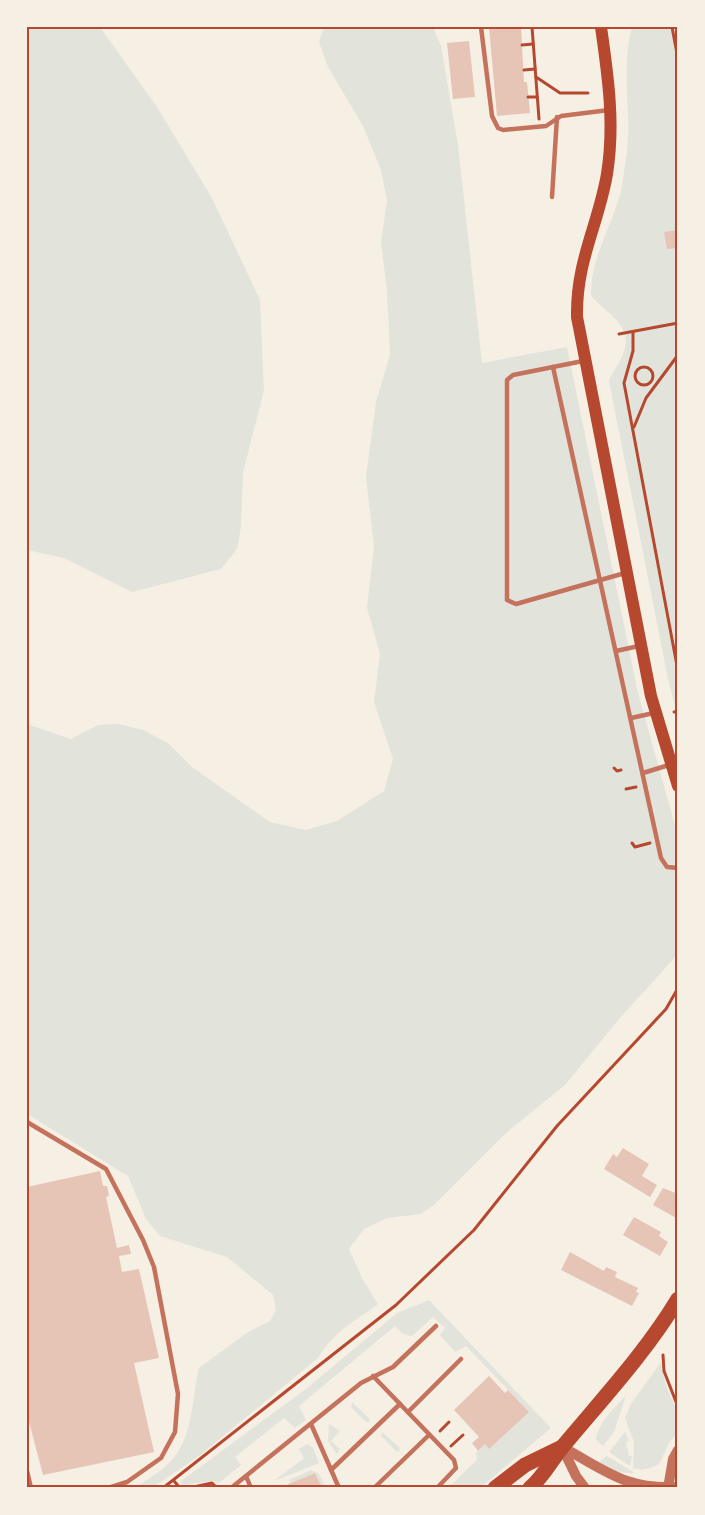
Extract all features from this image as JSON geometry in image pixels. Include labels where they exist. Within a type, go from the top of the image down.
[{"type":"main road","points":[[601,27],[610,110],[606,175],[577,287],[578,317],[641,645],[656,712],[678,786]]},
{"type":"main road","points":[[530,1488],[542,1478],[562,1447],[655,1337],[678,1299]]},
{"type":"main road","points":[[495,1488],[525,1465],[562,1447]]},
{"type":"street","points":[[562,1447],[614,1478],[667,1488],[678,1487]]},
{"type":"street","points":[[562,1447],[576,1478],[585,1488]]},
{"type":"street","points":[[667,1488],[672,1460],[678,1450]]},
{"type":"lane","points":[[481,27],[494,123],[503,130],[540,127],[550,124],[557,117],[610,110]]},
{"type":"lane","points":[[552,197],[557,117]]},
{"type":"lane","points":[[586,360],[513,375],[507,380],[507,600],[516,604],[627,572]]},
{"type":"lane","points":[[553,367],[662,858],[668,867],[678,868]]},
{"type":"lane","points":[[616,651],[641,645]]},
{"type":"lane","points":[[631,718],[656,712]]},
{"type":"lane","points":[[643,773],[671,764]]},
{"type":"lane","points":[[27,1122],[106,1169],[143,1240],[154,1267],[178,1394],[175,1432],[161,1458],[127,1482],[108,1488]]},
{"type":"lane","points":[[231,1488],[361,1383],[393,1367],[436,1326]]},
{"type":"lane","points":[[408,1412],[462,1359]]},
{"type":"lane","points":[[374,1376],[454,1460],[456,1468],[437,1488]]},
{"type":"lane","points":[[331,1470],[400,1404]]},
{"type":"lane","points":[[311,1425],[339,1488]]},
{"type":"lane","points":[[374,1488],[431,1436]]},
{"type":"lane","points":[[27,1471],[31,1488]]},
{"type":"lane","points":[[246,1476],[251,1488]]},
{"type":"path","points":[[533,28],[540,127]]},
{"type":"path","points":[[678,28],[672,28],[678,59]]},
{"type":"path","points":[[522,45],[533,44]]},
{"type":"path","points":[[524,70],[535,69]]},
{"type":"path","points":[[536,77],[561,93],[588,93]]},
{"type":"path","points":[[528,97],[537,97]]},
{"type":"path","points":[[619,334],[678,323]]},
{"type":"path","points":[[633,332],[634,344],[624,383],[654,554],[678,671]]},
{"type":"path","points":[[634,430],[646,398],[678,355]]},
{"type":"path","points":[[631,359],[638,369]]},
{"type":"path","points":[[648,368],[652,372],[651,381],[645,385],[637,382],[634,373],[638,369],[648,368]]},
{"type":"path","points":[[651,381],[656,384]]},
{"type":"path","points":[[614,768],[617,771],[621,770]]},
{"type":"path","points":[[632,843],[635,847],[639,846]]},
{"type":"path","points":[[163,1488],[396,1305],[474,1230],[557,1126],[666,1009],[678,988]]},
{"type":"path","points":[[663,1355],[664,1371],[678,1407]]},
{"type":"path","points":[[431,1436],[449,1422]]},
{"type":"path","points":[[445,1451],[463,1435]]},
{"type":"path","points":[[174,1481],[180,1488]]},
{"type":"path","points":[[189,1488],[212,1483],[217,1488]]},
{"type":"shaded area","points":[[27,27],[100,27],[157,107],[212,198],[260,300],[264,390],[243,473],[241,527],[237,549],[221,569],[132,592],[64,558],[27,550]]},
{"type":"shaded area","points":[[324,27],[433,27],[441,46],[458,145],[482,363],[567,347],[638,693],[678,836],[678,954],[619,1019],[565,1085],[506,1133],[435,1204],[421,1214],[387,1218],[364,1229],[349,1249],[362,1278],[378,1304],[338,1334],[318,1358],[199,1456],[152,1488],[135,1488],[169,1463],[183,1442],[199,1368],[248,1332],[270,1321],[276,1310],[273,1295],[227,1257],[160,1236],[146,1219],[128,1176],[27,1114],[27,724],[71,739],[98,725],[119,724],[143,730],[168,743],[192,767],[270,822],[306,830],[337,821],[384,791],[393,759],[374,702],[380,654],[367,608],[374,547],[366,477],[376,402],[390,355],[387,291],[381,242],[387,201],[381,170],[363,126],[328,67],[319,42]]},
{"type":"shaded area","points":[[632,27],[678,27],[678,709],[675,707],[667,674],[609,381],[622,357],[625,337],[618,322],[591,296],[594,268],[621,191],[628,142],[627,60]]},
{"type":"shaded area","points":[[429,1300],[551,1428],[480,1488],[448,1488],[477,1460],[476,1453],[485,1444],[489,1448],[529,1412],[466,1346],[455,1352],[440,1335],[445,1328],[433,1317],[412,1336],[403,1334],[395,1326],[299,1406],[306,1420],[295,1428],[284,1418],[235,1457],[241,1465],[219,1483],[214,1481],[182,1485],[181,1481],[306,1389],[397,1313]]},
{"type":"shaded area","points":[[661,1362],[666,1386],[678,1412],[678,1433],[670,1441],[659,1464],[646,1469],[636,1469],[633,1468],[634,1442],[625,1418],[631,1404]]},
{"type":"shaded area","points":[[626,1395],[614,1432],[603,1446],[596,1440],[597,1433]]},
{"type":"shaded area","points":[[352,1402],[370,1419],[369,1422],[366,1422],[351,1407]]},
{"type":"shaded area","points":[[329,1424],[340,1431],[331,1441],[340,1449],[337,1454],[328,1441]]},
{"type":"shaded area","points":[[382,1432],[400,1448],[399,1452],[381,1436]]},
{"type":"shaded area","points":[[625,1432],[629,1441],[626,1442],[629,1456],[632,1456],[630,1466],[609,1452]]},
{"type":"shaded area","points":[[307,1444],[313,1448],[319,1463],[274,1481],[304,1458],[299,1449]]},
{"type":"shaded area","points":[[607,1456],[635,1473],[616,1471],[599,1462]]},
{"type":"shaded area","points":[[311,1470],[319,1474],[326,1488],[322,1488],[315,1473],[291,1483],[289,1480]]},
{"type":"building","points":[[489,27],[521,27],[524,82],[527,82],[530,113],[497,116]]},
{"type":"building","points":[[469,41],[475,97],[453,99],[447,43]]},
{"type":"building","points":[[678,230],[678,248],[667,249],[664,232]]},
{"type":"building","points":[[623,1148],[649,1164],[642,1176],[657,1185],[650,1197],[604,1169],[613,1154],[617,1157]]},
{"type":"building","points":[[100,1171],[103,1186],[107,1186],[109,1196],[106,1197],[117,1248],[129,1245],[131,1254],[119,1256],[122,1272],[139,1269],[159,1358],[134,1363],[154,1452],[43,1475],[27,1414],[27,1187]]},
{"type":"building","points":[[663,1188],[678,1194],[678,1219],[653,1205]]},
{"type":"building","points":[[634,1217],[661,1232],[659,1236],[668,1242],[660,1256],[623,1235]]},
{"type":"building","points":[[570,1252],[604,1271],[606,1267],[617,1272],[615,1277],[638,1288],[636,1292],[639,1293],[632,1306],[561,1270]]},
{"type":"building","points":[[489,1376],[505,1393],[508,1390],[529,1412],[489,1449],[485,1444],[478,1451],[472,1443],[479,1437],[454,1410]]},
{"type":"building","points":[[315,1473],[322,1488],[280,1488],[291,1483]]}]
